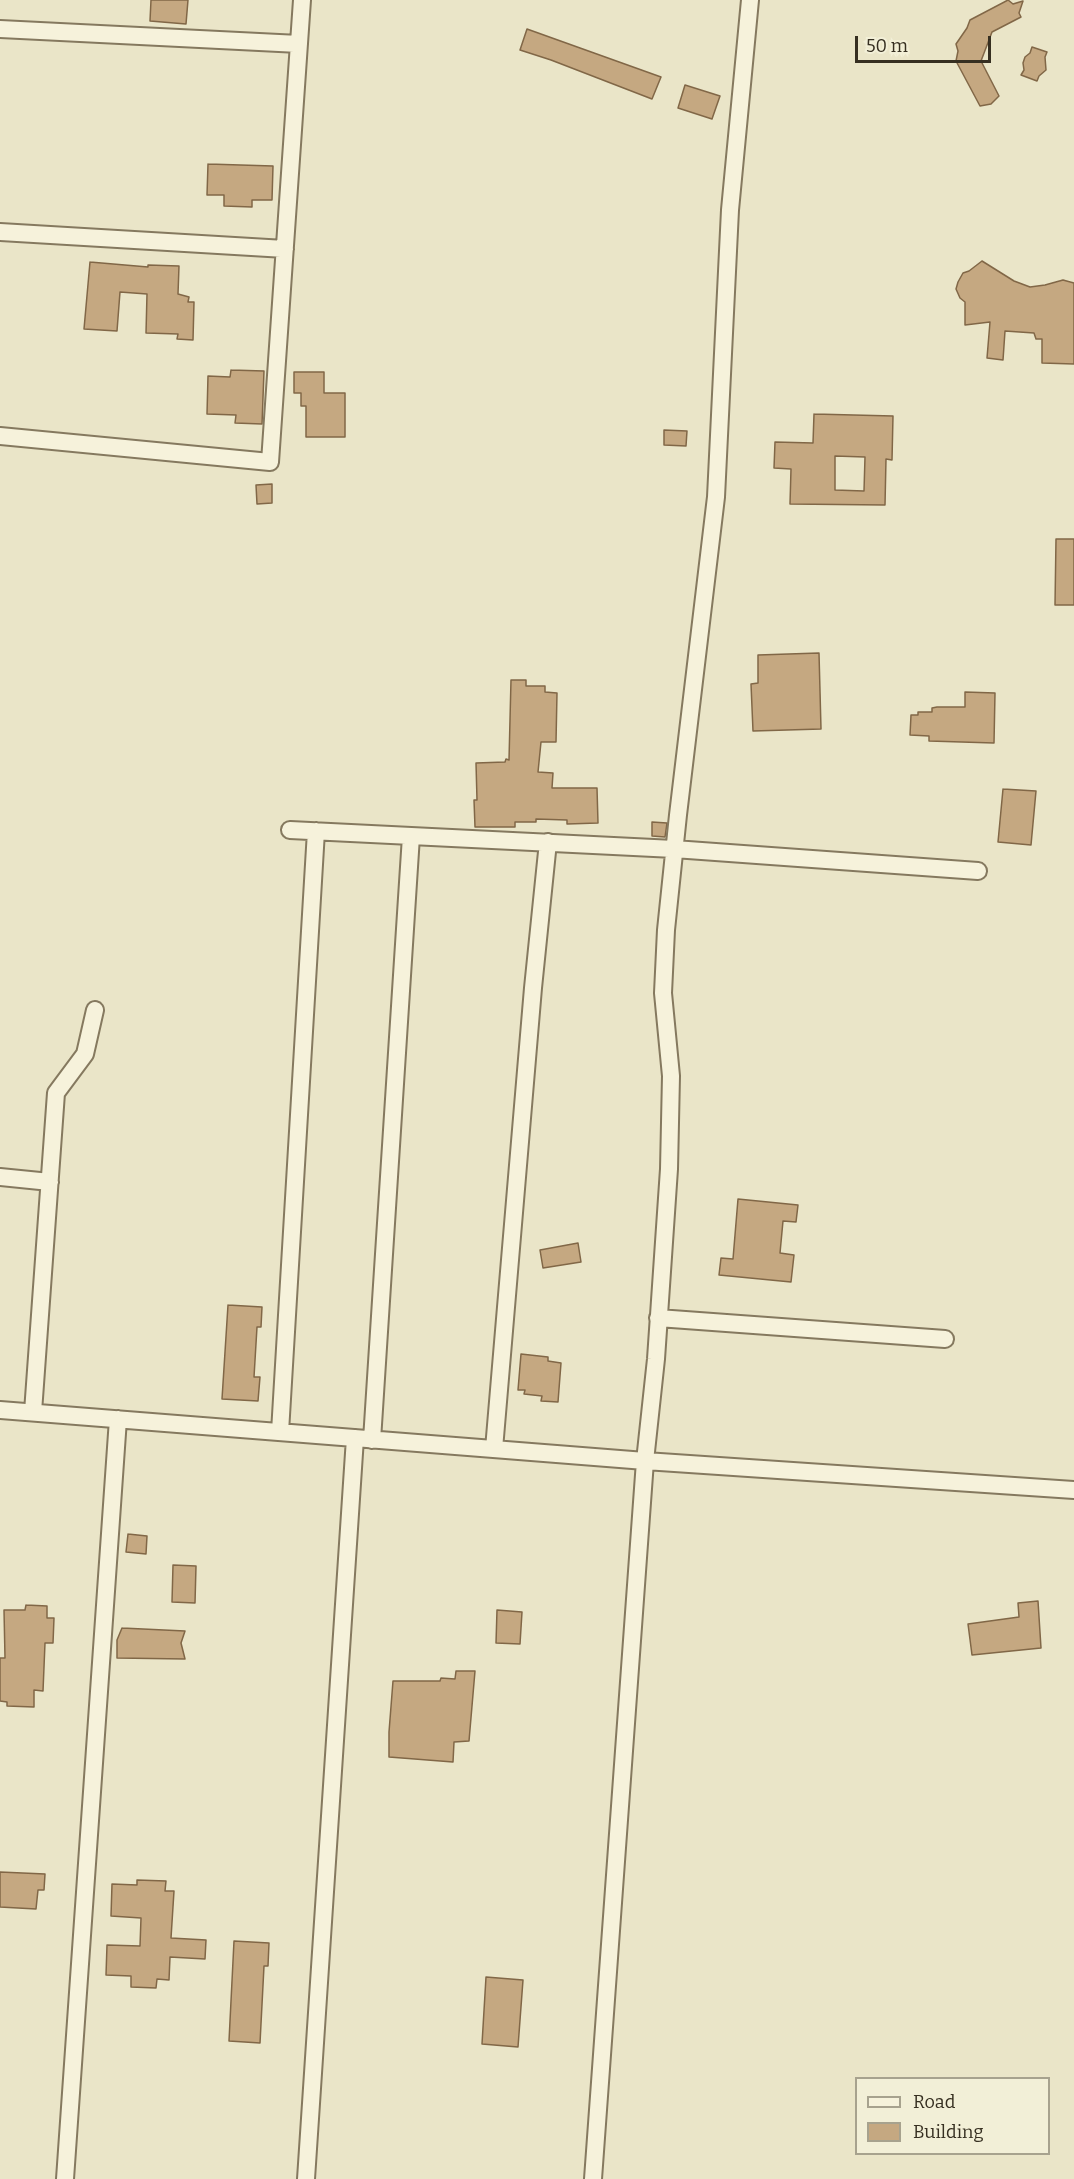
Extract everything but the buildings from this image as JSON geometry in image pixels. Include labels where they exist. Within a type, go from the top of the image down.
[{"type":"street","points":[[0,436],[270,462],[302,0]]},
{"type":"street","points":[[593,2179],[671,1125],[671,1076],[663,993],[674,849],[716,497],[730,210],[750,0]]},
{"type":"street","points":[[0,29],[299,44]]},
{"type":"street","points":[[0,232],[285,249]]},
{"type":"street","points":[[290,830],[674,849],[978,871]]},
{"type":"street","points":[[280,1432],[316,831]]},
{"type":"street","points":[[372,1440],[411,836]]},
{"type":"street","points":[[494,1449],[532,1000],[548,842]]},
{"type":"street","points":[[33,1412],[56,1093],[85,1054],[95,1010]]},
{"type":"street","points":[[0,1177],[50,1182]]},
{"type":"street","points":[[658,1318],[945,1339]]},
{"type":"street","points":[[0,1410],[645,1461],[1074,1490]]},
{"type":"street","points":[[65,2179],[118,1419]]},
{"type":"street","points":[[306,2179],[355,1438]]}]
